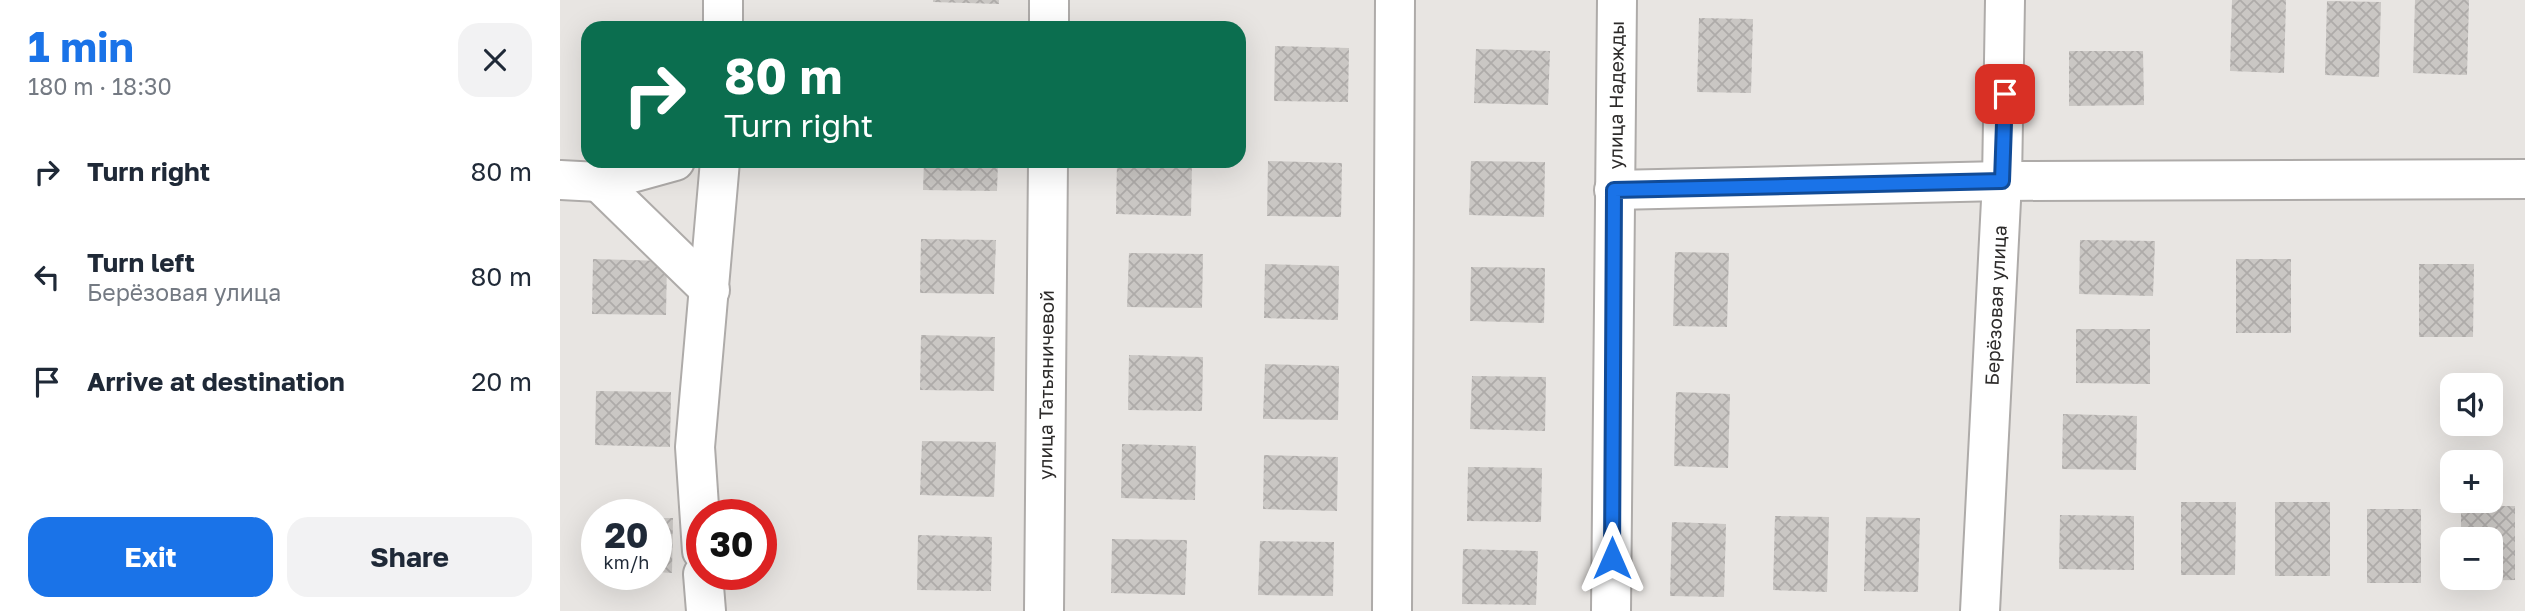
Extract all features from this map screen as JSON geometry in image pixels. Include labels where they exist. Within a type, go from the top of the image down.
[{"type":"street","points":[[723,0],[723,21]]},
{"type":"street","points":[[1049,0],[1049,21]]},
{"type":"street","points":[[1392,611],[1395,0]]},
{"type":"street","name":"улица Надежды","points":[[1611,611],[1617,0]]},
{"type":"street","name":"Берёзовая улица","points":[[1980,611],[2002,181],[2005,0]]},
{"type":"street","points":[[560,180],[599,182],[650,168]]},
{"type":"street","points":[[698,499],[695,447],[719,168]]},
{"type":"street","name":"улица Татьяничевой","points":[[1044,611],[1048,168]]},
{"type":"street","points":[[1614,190],[2002,181],[2525,179]]},
{"type":"street","points":[[599,182],[710,290]]},
{"type":"street","points":[[704,590],[706,611]]},
{"type":"building","points":[[999,0],[999,4],[933,2]]},
{"type":"building","points":[[2232,0],[2286,0],[2284,73],[2230,71]]},
{"type":"building","points":[[2415,0],[2469,0],[2467,75],[2413,73]]},
{"type":"building","points":[[2327,1],[2381,2],[2379,77],[2325,75]]},
{"type":"building","points":[[1699,18],[1753,19],[1751,93],[1697,92]]},
{"type":"building","points":[[1275,46],[1349,48],[1348,102],[1274,101]]},
{"type":"building","points":[[1476,49],[1550,51],[1548,105],[1474,103]]},
{"type":"building","points":[[2069,51],[2143,51],[2144,105],[2069,106]]},
{"type":"building","points":[[1268,161],[1342,163],[1341,217],[1267,216]]},
{"type":"building","points":[[1471,161],[1545,162],[1544,217],[1469,215]]},
{"type":"building","points":[[924,168],[998,168],[997,191],[923,190]]},
{"type":"building","points":[[1117,168],[1192,168],[1191,216],[1116,214]]},
{"type":"building","points":[[921,239],[996,240],[994,294],[920,293]]},
{"type":"building","points":[[2080,240],[2155,241],[2153,296],[2079,294]]},
{"type":"building","points":[[1675,252],[1729,253],[1727,327],[1673,326]]},
{"type":"building","points":[[1129,253],[1203,254],[1202,308],[1127,307]]},
{"type":"building","points":[[593,259],[667,261],[666,315],[592,314]]},
{"type":"building","points":[[2236,259],[2291,259],[2291,333],[2236,333]]},
{"type":"building","points":[[1265,264],[1339,266],[1338,320],[1264,318]]},
{"type":"building","points":[[2419,264],[2474,264],[2473,337],[2419,337]]},
{"type":"building","points":[[1471,267],[1545,268],[1544,323],[1470,321]]},
{"type":"building","points":[[2076,329],[2150,329],[2150,384],[2076,383]]},
{"type":"building","points":[[921,335],[995,337],[994,391],[920,390]]},
{"type":"building","points":[[1129,355],[1203,357],[1202,411],[1128,410]]},
{"type":"building","points":[[1265,364],[1339,366],[1338,420],[1263,419]]},
{"type":"building","points":[[1472,376],[1546,377],[1545,431],[1470,429]]},
{"type":"building","points":[[596,391],[671,392],[670,447],[595,445]]},
{"type":"building","points":[[1676,392],[1730,394],[1728,468],[1674,466]]},
{"type":"building","points":[[2063,414],[2137,416],[2136,470],[2062,469]]},
{"type":"building","points":[[922,441],[996,442],[994,497],[920,495]]},
{"type":"building","points":[[1122,444],[1196,446],[1195,500],[1121,498]]},
{"type":"building","points":[[1264,455],[1338,457],[1337,511],[1263,509]]},
{"type":"building","points":[[1468,467],[1542,468],[1541,522],[1467,521]]},
{"type":"building","points":[[2181,502],[2236,502],[2235,575],[2181,575]]},
{"type":"building","points":[[2275,502],[2330,502],[2330,576],[2275,576]]},
{"type":"building","points":[[2503,506],[2515,506],[2515,580],[2503,580],[2503,527],[2461,527],[2461,513],[2503,513]]},
{"type":"building","points":[[2367,509],[2421,509],[2421,583],[2367,583]]},
{"type":"building","points":[[2060,515],[2134,516],[2134,570],[2059,569]]},
{"type":"building","points":[[1775,516],[1829,517],[1827,592],[1773,590]]},
{"type":"building","points":[[1866,517],[1920,518],[1918,592],[1864,591]]},
{"type":"building","points":[[1672,522],[1726,524],[1724,597],[1670,596]]},
{"type":"building","points":[[918,535],[992,537],[991,591],[917,590]]},
{"type":"building","points":[[1112,539],[1187,540],[1185,595],[1111,593]]},
{"type":"building","points":[[1260,541],[1334,542],[1333,596],[1258,595]]},
{"type":"building","points":[[1463,549],[1538,551],[1536,605],[1462,604]]},
{"type":"route","points":[[1612,558],[1614,190],[2002,181],[2005,94]]}]
